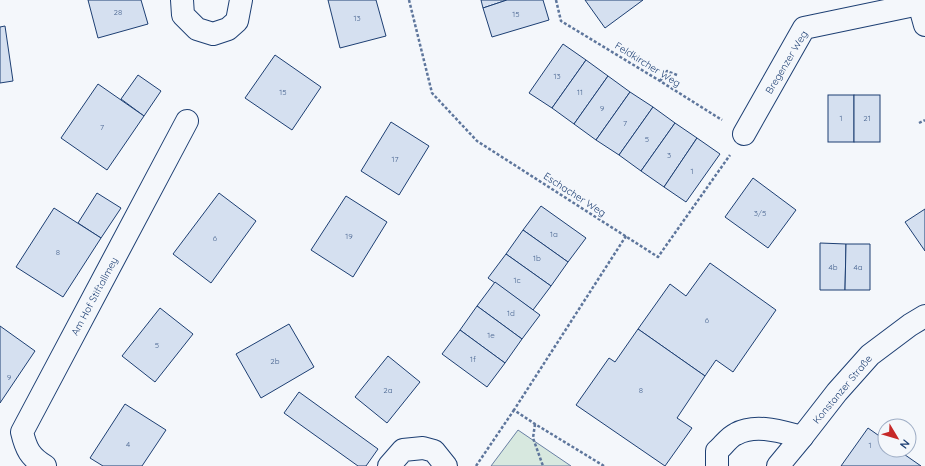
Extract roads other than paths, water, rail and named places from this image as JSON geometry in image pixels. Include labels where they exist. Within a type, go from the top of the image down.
[{"type":"street","points":[[182,0],[183,15],[197,29],[213,34],[228,29],[237,20],[241,0]]},
{"type":"street","points":[[918,2],[925,25]]},
{"type":"street","name":"Bregenzer Weg","points":[[744,134],[804,28],[918,2]]},
{"type":"street","name":"Am Hof Stiftallmey","points":[[46,466],[39,462],[25,447],[22,432],[187,121]]},
{"type":"street","name":"Konstanzer Straße","points":[[778,466],[837,392],[870,355],[925,316]]},
{"type":"street","points":[[716,466],[717,451],[736,434],[752,429],[773,430],[802,437]]},
{"type":"street","points":[[389,466],[403,450],[422,448],[434,451],[446,466]]}]
